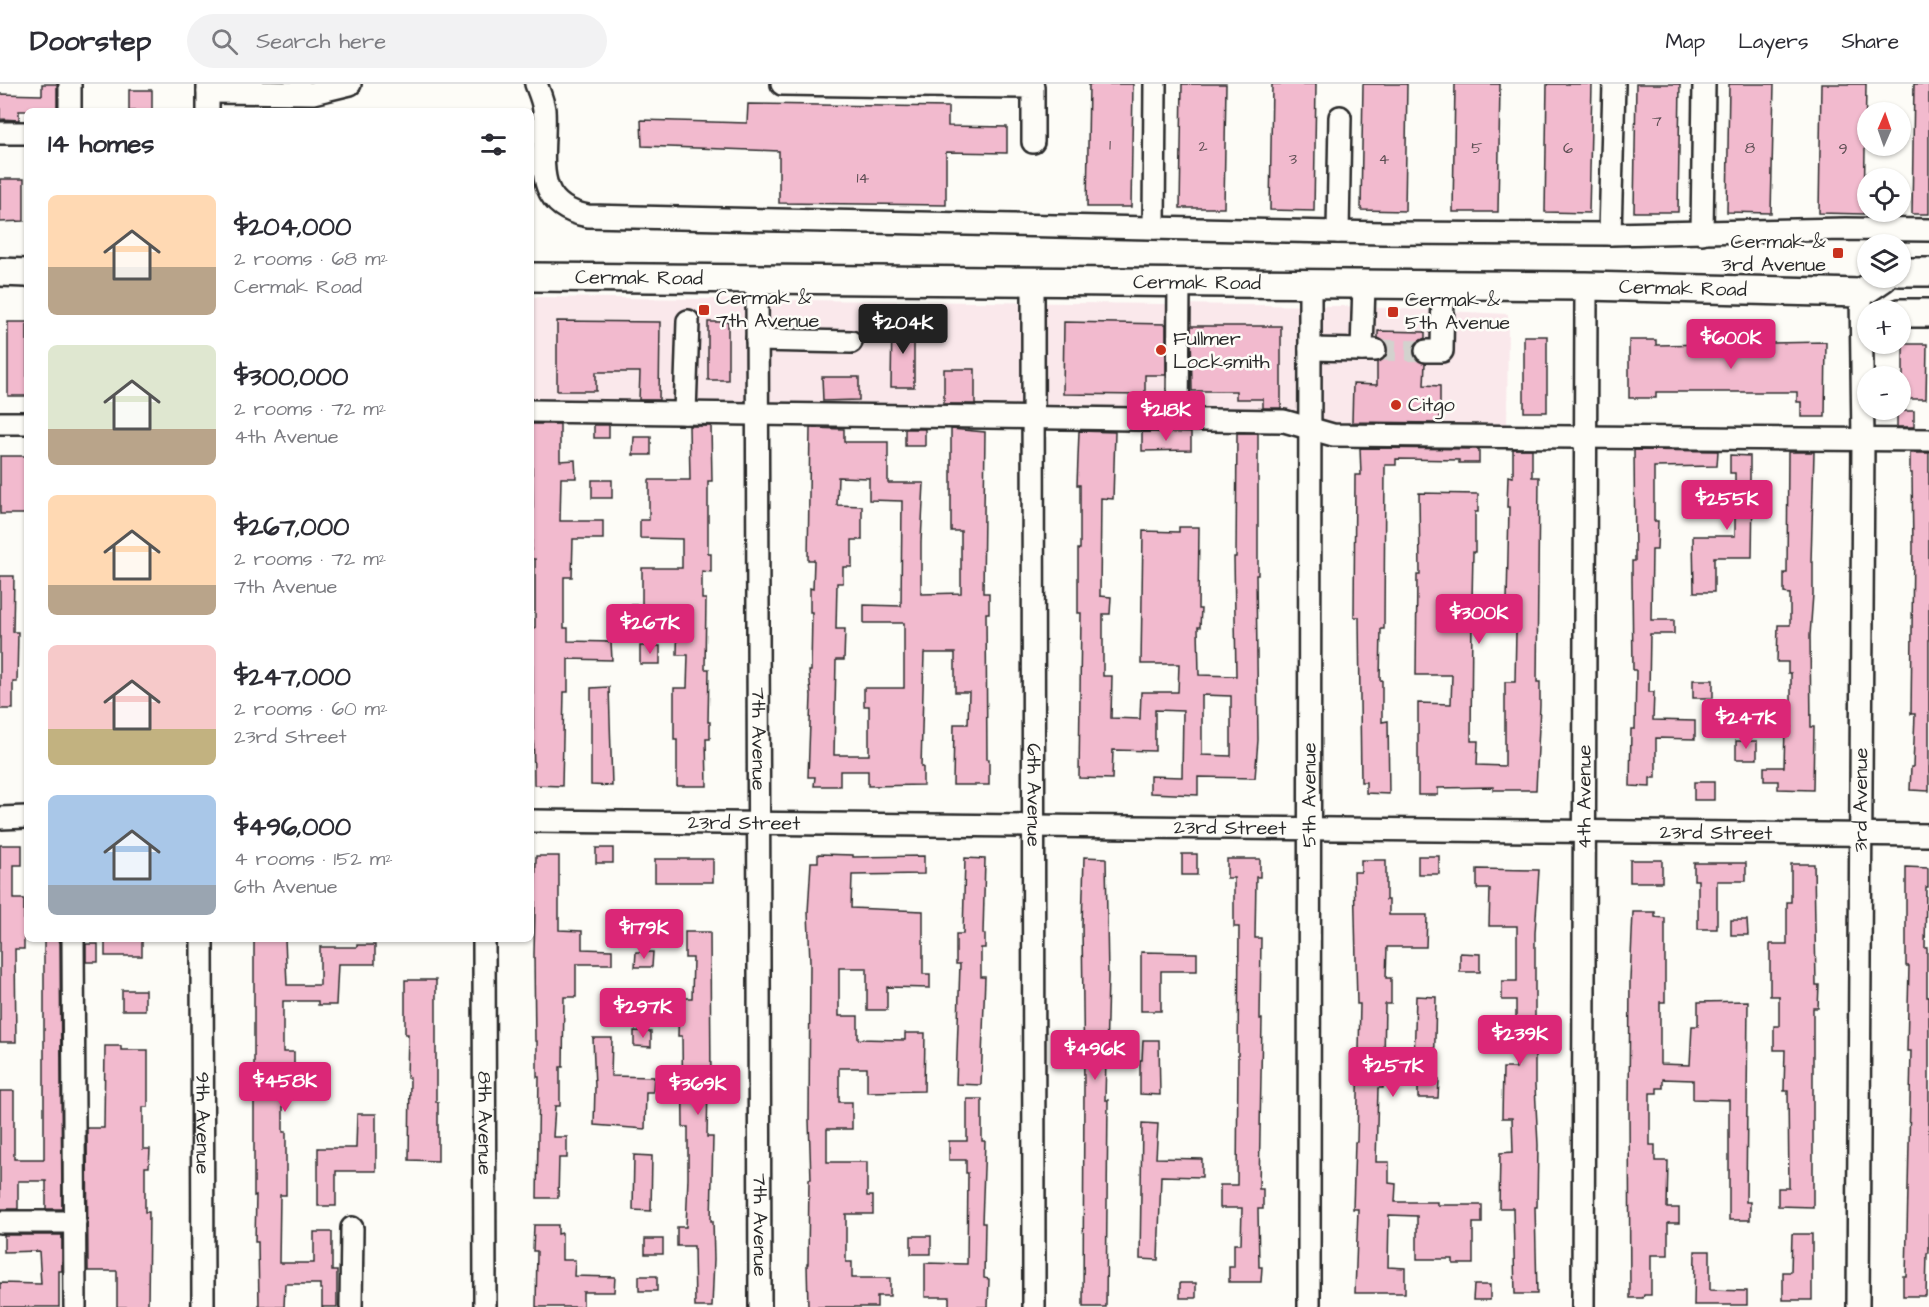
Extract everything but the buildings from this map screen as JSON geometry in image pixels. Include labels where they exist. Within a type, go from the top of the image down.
[{"type":"main road","points":[[0,272],[24,273]]},
{"type":"main road","points":[[1911,272],[1929,272]]},
{"type":"main road","name":"Cermak Road","points":[[534,277],[1586,286],[1857,285]]},
{"type":"main road","points":[[1911,313],[1929,313]]},
{"type":"street","points":[[70,84],[70,108]]},
{"type":"street","points":[[208,96],[350,84]]},
{"type":"street","points":[[536,84],[544,110],[544,178],[549,191],[556,201],[576,214],[602,217],[1338,232],[1610,234],[1845,229],[1929,230]]},
{"type":"street","points":[[782,84],[1033,87],[1033,142]]},
{"type":"street","points":[[1154,228],[1155,84]]},
{"type":"street","points":[[1610,234],[1614,84]]},
{"type":"street","points":[[1702,233],[1704,84]]},
{"type":"street","points":[[1338,232],[1340,117]]},
{"type":"street","points":[[0,134],[24,133]]},
{"type":"street","name":"7th Avenue","points":[[757,279],[760,1307]]},
{"type":"street","name":"6th Avenue","points":[[1033,282],[1034,1307]]},
{"type":"street","points":[[1178,419],[1179,283]]},
{"type":"street","name":"5th Avenue","points":[[1309,1307],[1310,284]]},
{"type":"street","points":[[1310,349],[1368,350],[1364,284]]},
{"type":"street","points":[[1434,351],[1443,285]]},
{"type":"street","name":"4th Avenue","points":[[1583,1307],[1586,286]]},
{"type":"street","name":"3rd Avenue","points":[[1858,1307],[1863,439],[1872,288]]},
{"type":"street","points":[[685,413],[688,321]]},
{"type":"street","points":[[757,340],[851,342]]},
{"type":"street","points":[[534,411],[1284,421],[1333,435],[1929,440]]},
{"type":"street","points":[[0,423],[24,423]]},
{"type":"street","points":[[0,818],[24,818]]},
{"type":"street","name":"23rd Street","points":[[534,821],[1929,835]]},
{"type":"street","points":[[73,942],[75,1307]]},
{"type":"street","name":"9th Avenue","points":[[202,942],[203,1307]]},
{"type":"street","name":"8th Avenue","points":[[484,942],[486,1307]]},
{"type":"street","points":[[0,1222],[75,1222]]},
{"type":"street","points":[[351,1307],[352,1228]]},
{"type":"shaded area","points":[[534,297],[1341,306],[1508,314],[1507,436],[1333,435],[1284,421],[534,411]]},
{"type":"tunnel","points":[[1375,350],[1426,351]]},
{"type":"place","name":"Cermak & 3rd Avenue","points":[[1838,253]]},
{"type":"place","name":"Cermak & 7th Avenue","points":[[704,310]]},
{"type":"place","name":"Cermak & 5th Avenue","points":[[1393,312]]},
{"type":"place","name":"Fullmer Locksmith","points":[[1161,350]]},
{"type":"place","name":"Citgo","points":[[1396,405]]}]
